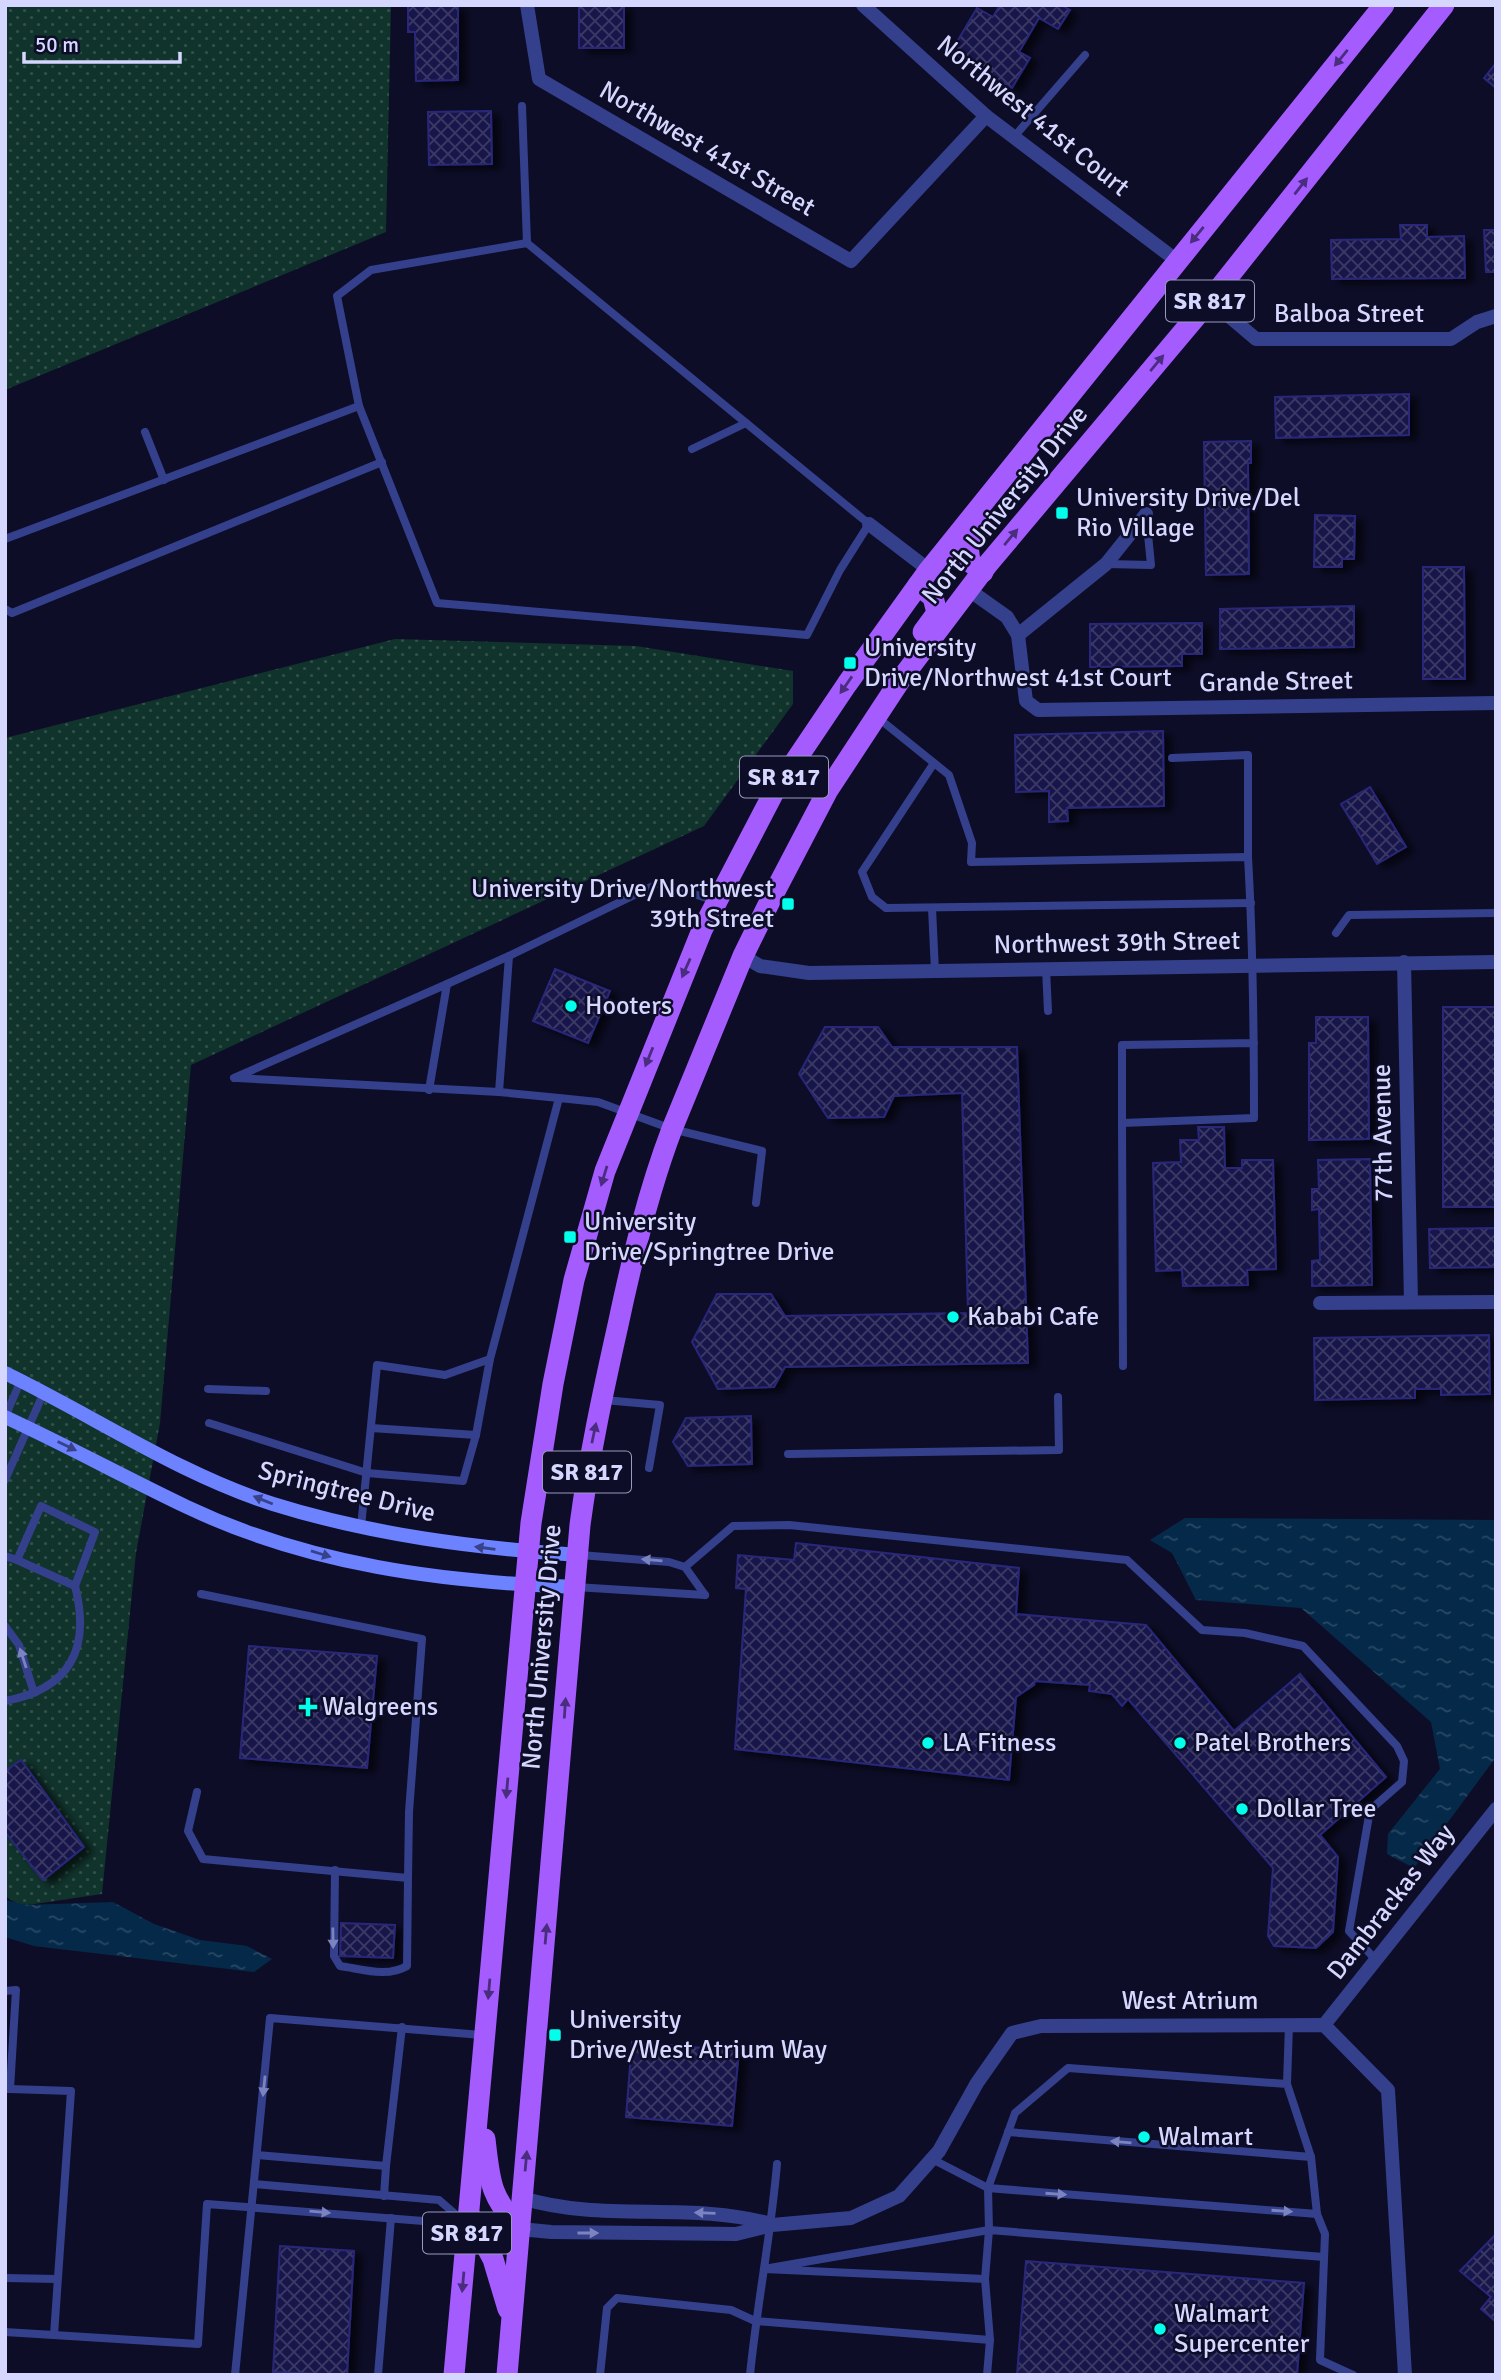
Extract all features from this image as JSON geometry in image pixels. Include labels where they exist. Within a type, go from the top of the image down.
[{"type":"main road","name":"North University Drive","points":[[454,2375],[462,2213],[480,2092],[528,1552],[552,1384],[574,1280],[605,1171],[671,1002],[716,901],[773,794],[847,684],[924,578],[1176,260],[1384,5]]},
{"type":"main road","name":"North University Drive","points":[[507,2375],[589,1453],[628,1280],[661,1157],[672,1129],[743,956],[828,790],[877,717],[983,572],[1210,300],[1444,5]]},
{"type":"main road","points":[[983,572],[970,562],[968,546],[988,519],[987,500]]},
{"type":"main road","points":[[914,666],[913,645],[937,612],[924,578]]},
{"type":"main road","points":[[480,2092],[490,2181],[496,2202],[520,2229]]},
{"type":"main road","points":[[462,2213],[493,2259],[512,2321]]},
{"type":"street","name":"Northwest 41st Street","points":[[527,5],[539,79],[851,261],[986,116]]},
{"type":"street","name":"Northwest 41st Court","points":[[863,5],[986,116],[1176,260]]},
{"type":"street","name":"Balboa Street","points":[[1210,300],[1256,339],[1451,339],[1477,322],[1496,316]]},
{"type":"street","points":[[969,590],[1007,617],[1018,635],[1106,564],[1146,514]]},
{"type":"street","points":[[869,524],[924,578]]},
{"type":"street","name":"Grande Street","points":[[1018,635],[1024,694],[1026,701],[1038,710],[1496,703]]},
{"type":"street","name":"Northwest 39th Street","points":[[743,956],[760,966],[809,973],[1496,962]]},
{"type":"street","name":"77th Avenue","points":[[1404,962],[1411,1302]]},
{"type":"street","points":[[1320,1303],[1496,1301]]},
{"type":"street","name":"Springtree Drive","points":[[5,1373],[195,1471],[259,1498],[361,1527],[423,1539],[528,1552],[578,1555]]},
{"type":"street","points":[[5,1417],[187,1507],[273,1539],[365,1566],[426,1577],[575,1587]]},
{"type":"street","name":"Dambrackas Way","points":[[1324,2025],[1496,1810]]},
{"type":"street","points":[[1324,2025],[1388,2090],[1405,2375]]},
{"type":"street","name":"West Atrium","points":[[772,2225],[851,2218],[899,2196],[932,2159],[977,2083],[1012,2033],[1041,2026],[1324,2025]]},
{"type":"street","points":[[522,2198],[554,2208],[736,2214],[772,2225]]},
{"type":"street","points":[[520,2229],[551,2232],[736,2234],[772,2225]]},
{"type":"lane","points":[[1014,137],[1085,55]]},
{"type":"lane","points":[[522,106],[527,243],[869,524],[807,635],[437,603],[359,406],[337,296],[371,270],[527,243]]},
{"type":"lane","points":[[5,539],[359,406]]},
{"type":"lane","points":[[692,449],[746,423]]},
{"type":"lane","points":[[145,432],[164,480]]},
{"type":"lane","points":[[5,608],[12,613],[382,462]]},
{"type":"lane","points":[[1106,564],[1151,565],[1146,514]]},
{"type":"lane","points":[[877,717],[949,775],[972,844],[971,862],[1248,857]]},
{"type":"lane","points":[[1122,1123],[1254,1118],[1254,965],[1248,857],[1248,755],[1172,758]]},
{"type":"lane","points":[[934,763],[862,872],[872,897],[887,908],[1251,903]]},
{"type":"lane","points":[[716,901],[660,883],[509,956],[234,1078],[429,1090],[499,1091],[598,1102],[672,1129],[762,1151],[756,1203]]},
{"type":"lane","points":[[932,908],[935,971]]},
{"type":"lane","points":[[1336,933],[1349,915],[1496,913]]},
{"type":"lane","points":[[499,1091],[509,956]]},
{"type":"lane","points":[[1046,969],[1048,1011]]},
{"type":"lane","points":[[429,1090],[447,984]]},
{"type":"lane","points":[[1123,1366],[1122,1045],[1254,1043]]},
{"type":"lane","points":[[209,1423],[367,1473],[463,1481],[476,1436],[490,1359],[559,1098]]},
{"type":"lane","points":[[361,1527],[377,1365],[445,1375],[490,1359]]},
{"type":"lane","points":[[5,1417],[21,1380]]},
{"type":"lane","points":[[208,1389],[267,1391]]},
{"type":"lane","points":[[5,1480],[30,1429],[44,1392]]},
{"type":"lane","points":[[788,1454],[1059,1450],[1058,1396]]},
{"type":"lane","points":[[601,1400],[660,1405],[649,1468]]},
{"type":"lane","points":[[371,1427],[476,1436]]},
{"type":"lane","points":[[5,1701],[34,1693],[59,1679],[73,1663],[81,1629],[75,1586],[95,1532],[41,1506],[17,1560]]},
{"type":"lane","points":[[685,1567],[733,1526],[789,1525],[1127,1560],[1202,1630],[1245,1633],[1303,1646],[1397,1746],[1404,1761],[1402,1782],[1370,1810],[1349,1931],[1376,1960]]},
{"type":"lane","points":[[575,1587],[705,1595],[685,1567],[669,1562],[578,1555]]},
{"type":"lane","points":[[5,1556],[75,1586]]},
{"type":"lane","points":[[201,1594],[422,1639],[409,1812],[407,1966],[397,1972],[383,1973],[340,1966],[334,1956],[335,1870]]},
{"type":"lane","points":[[5,1626],[19,1645],[34,1693]]},
{"type":"lane","points":[[197,1793],[188,1831],[203,1859],[408,1878]]},
{"type":"lane","points":[[5,1991],[16,1990],[8,2090],[71,2091],[54,2335]]},
{"type":"lane","points":[[235,2375],[271,2018],[485,2036]]},
{"type":"lane","points":[[1289,2025],[1287,2084],[1311,2157],[1317,2214],[1325,2234],[1320,2360],[1353,2375]]},
{"type":"lane","points":[[384,2196],[402,2028]]},
{"type":"lane","points":[[987,2375],[990,2340],[985,2279],[989,2230],[988,2188],[1015,2113],[1068,2068],[1287,2084]]},
{"type":"lane","points":[[1008,2132],[1311,2157]]},
{"type":"lane","points":[[257,2155],[386,2166]]},
{"type":"lane","points":[[932,2159],[988,2188],[1317,2214]]},
{"type":"lane","points":[[750,2375],[755,2321],[772,2225],[777,2164]]},
{"type":"lane","points":[[254,2184],[439,2200],[462,2213]]},
{"type":"lane","points":[[5,2332],[198,2344],[207,2204],[436,2222],[462,2213]]},
{"type":"lane","points":[[378,2375],[391,2218]]},
{"type":"lane","points":[[764,2269],[989,2230],[1324,2257]]},
{"type":"lane","points":[[764,2269],[985,2279]]},
{"type":"lane","points":[[5,2278],[57,2279]]},
{"type":"lane","points":[[600,2375],[607,2308],[617,2298],[731,2310],[755,2321],[990,2340]]},
{"type":"green space","points":[[5,5],[391,5],[386,232],[5,390]]},
{"type":"green space","points":[[395,639],[636,646],[793,671],[793,704],[704,826],[191,1065],[160,1423],[136,1553],[102,1894],[21,1906],[5,1896],[5,738]]},
{"type":"water","points":[[1185,1518],[1496,1520],[1496,1757],[1414,1868],[1387,1854],[1388,1834],[1440,1769],[1431,1722],[1301,1608],[1196,1600],[1172,1553],[1150,1540]]},
{"type":"water","points":[[5,1900],[27,1905],[113,1902],[154,1924],[200,1940],[247,1946],[272,1959],[254,1972],[34,1946],[5,1937]]},
{"type":"building","points":[[579,5],[624,5],[624,48],[579,48]]},
{"type":"building","points":[[1000,5],[1061,5],[1070,10],[1058,29],[1039,18],[1019,52],[1030,58],[1012,88],[951,52],[977,8],[993,17]]},
{"type":"building","points":[[408,6],[458,6],[458,80],[416,81],[415,32],[408,32]]},
{"type":"building","points":[[1496,63],[1496,88],[1484,78]]},
{"type":"building","points":[[491,111],[492,164],[429,165],[428,112]]},
{"type":"building","points":[[1400,225],[1427,225],[1427,237],[1464,236],[1465,278],[1332,279],[1331,240],[1401,239]]},
{"type":"building","points":[[1484,230],[1496,230],[1496,272],[1486,272]]},
{"type":"building","points":[[1409,394],[1409,435],[1276,438],[1275,397]]},
{"type":"building","points":[[1251,441],[1251,463],[1248,463],[1249,574],[1206,575],[1204,442]]},
{"type":"building","points":[[1315,515],[1355,516],[1354,559],[1342,559],[1342,567],[1314,567]]},
{"type":"building","points":[[1423,567],[1464,567],[1465,679],[1423,679]]},
{"type":"building","points":[[1354,606],[1354,647],[1220,649],[1220,609]]},
{"type":"building","points":[[1202,623],[1202,654],[1182,654],[1182,666],[1090,667],[1090,624]]},
{"type":"building","points":[[1163,731],[1164,806],[1067,808],[1068,821],[1049,822],[1049,791],[1016,792],[1015,735]]},
{"type":"building","points":[[1370,787],[1406,847],[1377,864],[1341,804]]},
{"type":"building","name":"Hooters","points":[[555,969],[610,991],[588,1043],[533,1021]]},
{"type":"building","points":[[1443,1007],[1496,1007],[1496,1207],[1443,1207]]},
{"type":"building","points":[[1316,1017],[1368,1017],[1369,1139],[1309,1140],[1309,1043],[1316,1043]]},
{"type":"building","points":[[825,1027],[878,1027],[892,1047],[1017,1047],[1028,1363],[785,1367],[774,1387],[718,1389],[692,1342],[717,1294],[771,1294],[785,1316],[968,1313],[962,1093],[894,1096],[884,1117],[828,1118],[799,1074]]},
{"type":"building","points":[[1198,1127],[1224,1127],[1225,1168],[1242,1168],[1242,1160],[1273,1160],[1276,1269],[1247,1270],[1248,1285],[1183,1286],[1182,1270],[1156,1271],[1153,1163],[1181,1162],[1180,1140],[1199,1140]]},
{"type":"building","points":[[1370,1159],[1372,1285],[1312,1286],[1312,1261],[1320,1260],[1319,1209],[1312,1210],[1312,1189],[1319,1189],[1318,1160]]},
{"type":"building","points":[[1496,1228],[1496,1267],[1430,1268],[1429,1229]]},
{"type":"building","points":[[1489,1335],[1490,1394],[1441,1395],[1441,1389],[1415,1389],[1415,1398],[1315,1400],[1314,1338]]},
{"type":"building","points":[[751,1416],[752,1464],[688,1466],[673,1442],[686,1418]]},
{"type":"building","points":[[796,1543],[1019,1568],[1016,1614],[1146,1625],[1234,1731],[1300,1674],[1386,1777],[1320,1835],[1338,1857],[1333,1932],[1316,1948],[1274,1946],[1268,1936],[1273,1868],[1128,1699],[1122,1706],[1112,1694],[1089,1691],[1090,1685],[1035,1681],[1034,1685],[1016,1697],[1009,1780],[735,1749],[746,1589],[736,1588],[738,1555],[794,1560]]},
{"type":"building","name":"Walgreens","points":[[249,1646],[377,1656],[367,1768],[240,1758]]},
{"type":"building","points":[[21,1760],[84,1847],[43,1880],[5,1832],[5,1771]]},
{"type":"building","points":[[341,1923],[395,1925],[393,1958],[340,1956]]},
{"type":"building","points":[[632,2042],[739,2051],[732,2126],[626,2117]]},
{"type":"building","points":[[1496,2234],[1496,2322],[1481,2309],[1491,2297],[1460,2271]]},
{"type":"building","points":[[280,2246],[354,2251],[347,2375],[273,2372]]},
{"type":"building","name":"Walmart Supercenter","points":[[1026,2261],[1304,2283],[1297,2375],[1017,2375]]},
{"type":"place","name":"University Drive/Del Rio Village","points":[[1062,513]]},
{"type":"place","name":"University Drive/Northwest 41st Court","points":[[850,663]]},
{"type":"place","name":"University Drive/Northwest 39th Street","points":[[788,904]]},
{"type":"place","name":"Hooters","points":[[571,1006]]},
{"type":"place","name":"University Drive/Springtree Drive","points":[[570,1237]]},
{"type":"place","name":"Kababi Cafe","points":[[953,1317]]},
{"type":"place","name":"Walgreens","points":[[308,1707]]},
{"type":"place","name":"LA Fitness","points":[[928,1743]]},
{"type":"place","name":"Patel Brothers","points":[[1180,1743]]},
{"type":"place","name":"Dollar Tree","points":[[1242,1809]]},
{"type":"place","name":"University Drive/West Atrium Way","points":[[555,2035]]},
{"type":"place","name":"Walmart","points":[[1144,2137]]},
{"type":"place","name":"Walmart Supercenter","points":[[1160,2329]]}]
